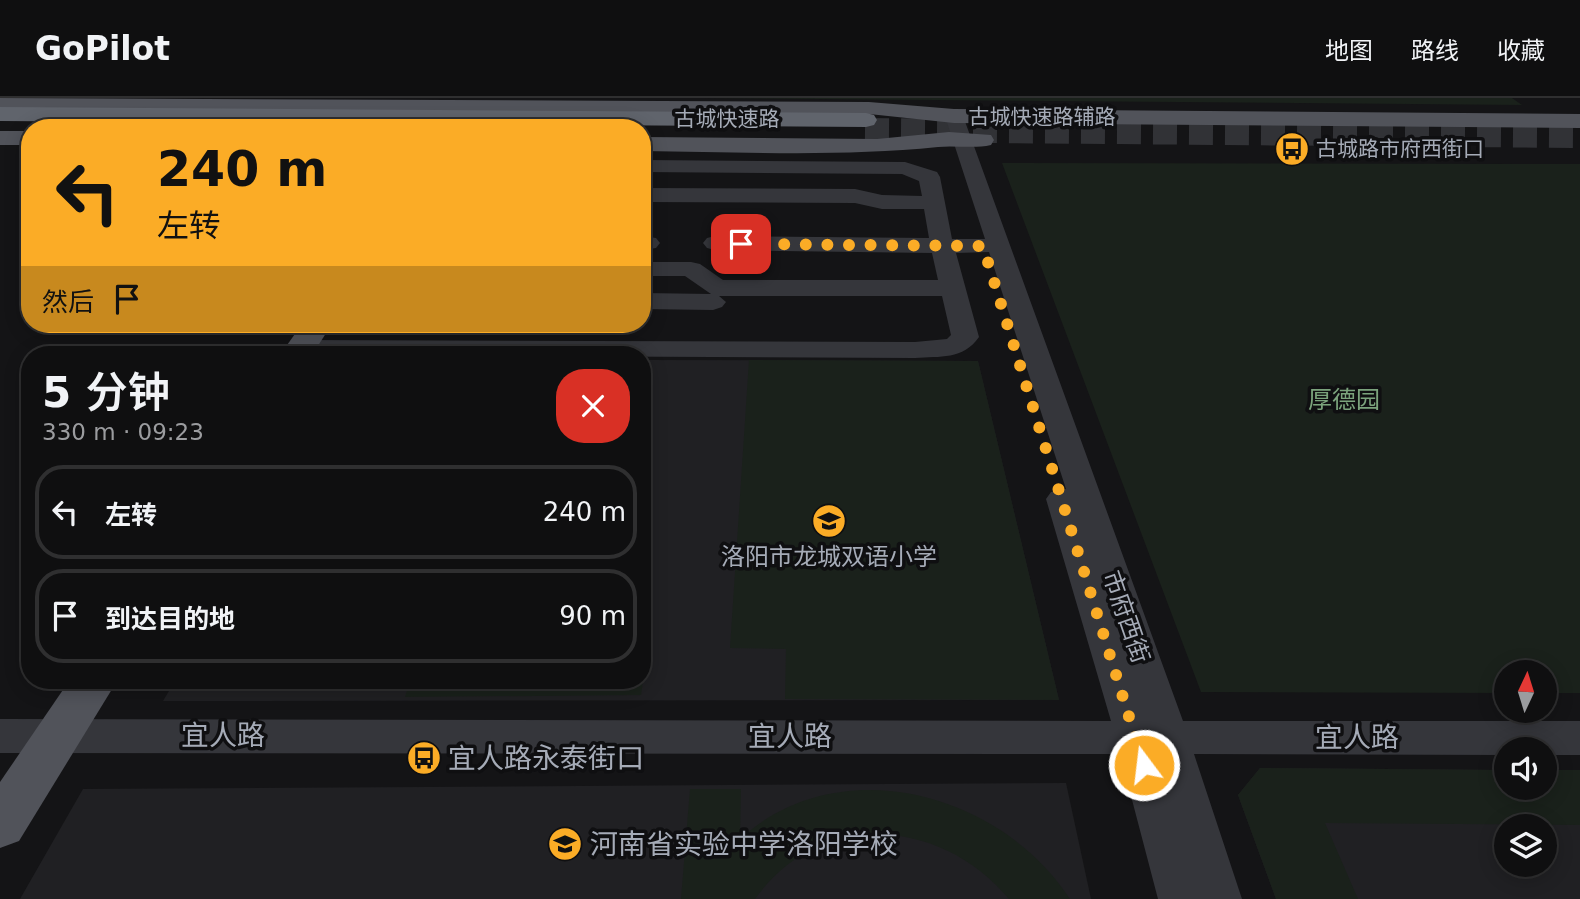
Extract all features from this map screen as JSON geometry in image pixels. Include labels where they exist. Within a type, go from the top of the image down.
[{"type":"highway","name":"古城快速路","points":[[0,114],[394,119]]},
{"type":"highway","name":"古城快速路","points":[[651,122],[866,125],[651,129]]},
{"type":"highway","points":[[0,125],[21,125]]},
{"type":"main road","points":[[1538,98],[1578,121]]},
{"type":"main road","points":[[1556,98],[1578,121]]},
{"type":"main road","name":"古城快速路辅路","points":[[0,102],[869,107],[955,132],[1003,140]]},
{"type":"main road","name":"古城快速路辅路","points":[[651,144],[877,146],[955,132],[1578,121]]},
{"type":"main road","points":[[0,138],[21,138]]},
{"type":"main road","points":[[1484,142],[1580,143]]},
{"type":"main road","points":[[0,793],[48,716]]},
{"type":"main road","points":[[0,825],[48,716]]},
{"type":"street","name":"市府西街","points":[[955,132],[983,246],[1149,727],[1218,899]]},
{"type":"street","name":"市府西街","points":[[955,132],[1149,727],[1182,899]]},
{"type":"street","points":[[651,166],[905,169],[929,177],[965,337],[956,347],[915,350],[651,348]]},
{"type":"street","points":[[737,196],[742,167]]},
{"type":"street","points":[[651,195],[855,197],[882,202],[934,204]]},
{"type":"street","points":[[715,243],[983,246]]},
{"type":"street","points":[[651,269],[691,269],[715,295],[710,349]]},
{"type":"street","points":[[651,300],[715,295],[953,288]]},
{"type":"street","points":[[309,342],[538,346]]},
{"type":"street","name":"宜人路","points":[[48,716],[1149,727],[1580,738]]},
{"type":"street","name":"宜人路","points":[[1149,727],[1580,719]]},
{"type":"shaded area","name":"洛阳市龙城双语小学","points":[[651,360],[978,361],[1059,700],[163,701],[170,689],[651,689]]},
{"type":"shaded area","points":[[1260,768],[1494,770],[1494,800],[1557,800],[1557,770],[1580,770],[1580,899],[1276,899],[1238,795]]},
{"type":"shaded area","name":"河南省实验中学洛阳学校","points":[[1066,783],[1091,899],[20,899],[83,789]]},
{"type":"green space","points":[[702,98],[1512,98],[1522,105]]},
{"type":"green space","name":"厚德园","points":[[1002,163],[1580,164],[1580,693],[1558,693],[1558,660],[1494,660],[1494,693],[1201,692]]},
{"type":"green space","name":"洛阳市龙城双语小学","points":[[749,360],[978,361],[1059,700],[785,699],[786,649],[730,648]]},
{"type":"green space","points":[[408,689],[642,689],[641,695],[405,697]]},
{"type":"green space","points":[[1260,768],[1494,770],[1494,800],[1557,800],[1557,770],[1580,770],[1580,825],[1557,825],[1557,814],[1494,814],[1494,824],[1325,823],[1358,899],[1276,899],[1238,795]]},
{"type":"green space","points":[[690,789],[741,789],[740,839],[780,811],[824,795],[870,790],[917,795],[962,809],[1003,832],[1040,862],[1070,899],[1009,899],[981,872],[950,852],[916,839],[880,834],[846,838],[812,850],[782,870],[755,899],[681,899]]},
{"type":"tunnel","points":[[865,130],[1580,136]]},
{"type":"place","name":"古城路市府西街口","points":[[1292,149]]},
{"type":"place","name":"洛阳市龙城双语小学","points":[[829,521]]},
{"type":"place","name":"宜人路永泰街口","points":[[424,758]]},
{"type":"place","name":"河南省实验中学洛阳学校","points":[[565,844]]},
{"type":"route","points":[[741,244],[983,246],[1144,765]]}]
